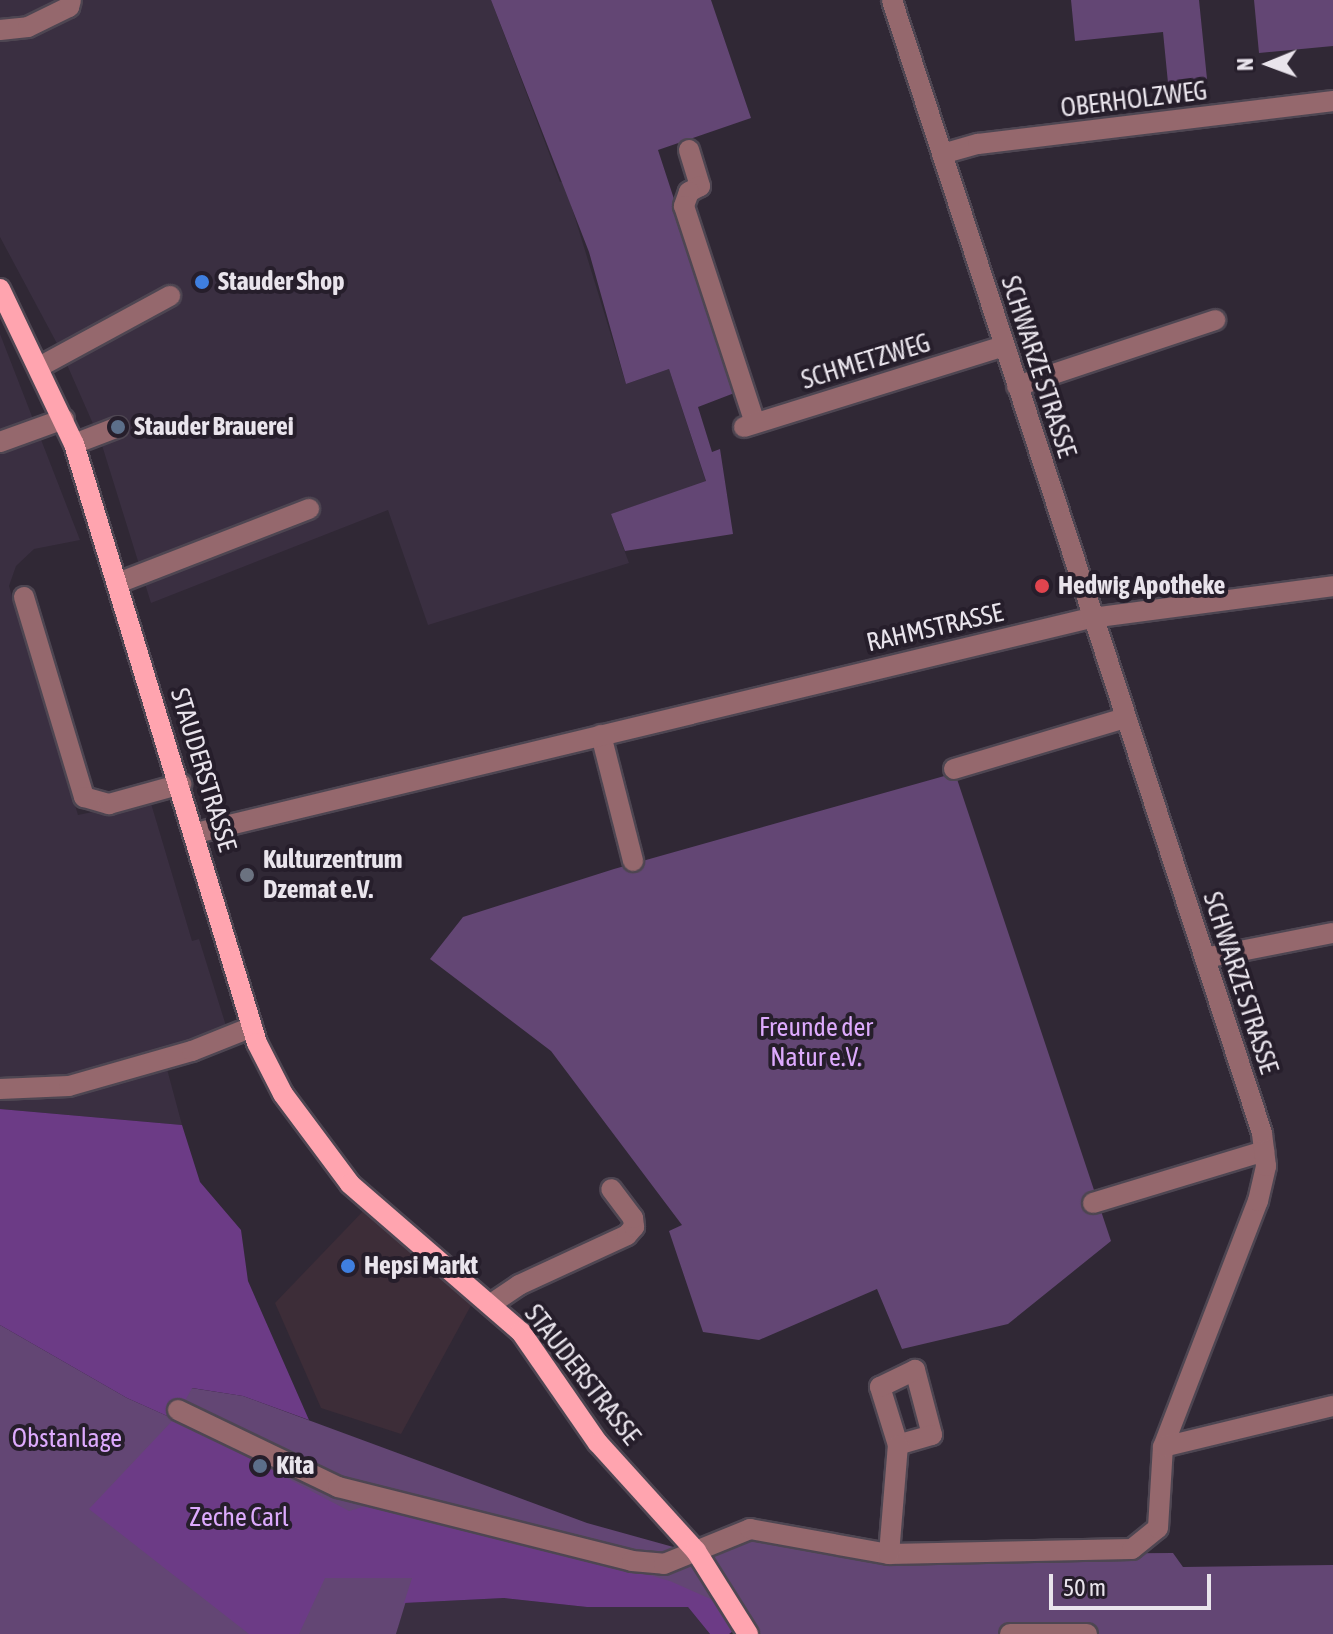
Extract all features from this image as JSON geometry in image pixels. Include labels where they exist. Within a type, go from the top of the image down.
[{"type":"main road","name":"STAUDERSTRASSE","points":[[0,289],[41,366],[74,444],[196,833],[252,1027],[283,1094],[335,1167],[521,1332],[598,1443],[696,1551],[748,1634]]},
{"type":"street","points":[[0,30],[28,27],[69,7],[71,0]]},
{"type":"street","name":"SCHWARZE STRASSE","points":[[696,1551],[741,1531],[761,1529],[889,1554],[1121,1550],[1143,1545],[1158,1528],[1163,1447],[1258,1201],[1264,1151],[1205,958],[1091,618],[892,0]]},
{"type":"street","name":"OBERHOLZWEG","points":[[942,154],[978,144],[1333,101]]},
{"type":"street","name":"SCHMETZWEG","points":[[689,150],[700,186],[689,192],[684,206],[749,425],[1004,346]]},
{"type":"street","points":[[41,366],[170,296]]},
{"type":"street","points":[[1017,386],[1215,320]]},
{"type":"street","points":[[0,442],[64,419]]},
{"type":"street","points":[[74,444],[118,427]]},
{"type":"street","points":[[118,583],[309,509]]},
{"type":"street","name":"RAHMSTRASSE","points":[[196,833],[1091,618],[1333,586]]},
{"type":"street","points":[[24,597],[84,797],[109,804],[181,784]]},
{"type":"street","points":[[954,769],[1125,718]]},
{"type":"street","points":[[601,735],[633,861]]},
{"type":"street","points":[[1205,958],[1333,933]]},
{"type":"street","points":[[0,1089],[69,1086],[192,1051],[252,1027]]},
{"type":"street","points":[[1093,1203],[1264,1151]]},
{"type":"street","points":[[491,1304],[519,1285],[627,1235],[633,1218],[611,1189]]},
{"type":"street","points":[[1163,1447],[1333,1406]]},
{"type":"street","points":[[178,1410],[301,1472],[364,1495],[577,1550],[664,1564],[696,1551]]},
{"type":"street","points":[[889,1554],[898,1445]]},
{"type":"street","points":[[1010,1634],[1087,1634]]},
{"type":"shaded area","name":"Stauder Brauerei","points":[[0,0],[491,0],[560,182],[564,182],[626,384],[669,369],[706,482],[611,514],[629,563],[428,625],[388,510],[151,603],[101,442],[61,351],[0,237]]},
{"type":"shaded area","points":[[0,334],[80,540],[34,549],[16,566],[9,586],[78,815],[150,800],[192,941],[199,939],[231,1042],[167,1069],[182,1125],[0,1109]]},
{"type":"shaded area","points":[[368,1206],[475,1298],[401,1434],[321,1408],[275,1303]]},
{"type":"shaded area","points":[[504,1598],[587,1607],[688,1607],[710,1634],[396,1634],[404,1603]]},
{"type":"green space","points":[[491,0],[711,0],[751,118],[658,150],[737,392],[698,407],[712,452],[720,449],[733,534],[625,551],[611,514],[706,481],[669,369],[626,384],[589,252]]},
{"type":"green space","points":[[1071,0],[1199,0],[1207,79],[1168,83],[1163,32],[1075,41]]},
{"type":"green space","points":[[1254,0],[1333,0],[1333,46],[1259,53]]},
{"type":"green space","name":"Freunde der Natur e.V.","points":[[955,773],[1111,1241],[1008,1324],[902,1349],[877,1289],[759,1340],[703,1332],[669,1231],[682,1225],[551,1051],[430,959],[463,917],[614,869]]},
{"type":"green space","points":[[0,1109],[182,1125],[200,1182],[241,1230],[248,1281],[309,1420],[243,1396],[192,1388],[175,1419],[349,1511],[383,1501],[670,1581],[733,1609],[742,1625],[729,1634],[710,1634],[688,1607],[587,1607],[504,1598],[404,1603],[412,1578],[325,1578],[299,1634],[249,1634],[89,1509],[174,1419],[127,1398],[0,1325]]},
{"type":"green space","name":"Zeche Carl","points":[[0,1325],[127,1398],[174,1419],[191,1388],[243,1396],[587,1523],[695,1553],[733,1609],[413,1578],[396,1634],[0,1634]]},
{"type":"green space","points":[[741,1533],[863,1555],[1173,1553],[1183,1567],[1333,1565],[1333,1634],[750,1634],[699,1553]]},
{"type":"place","name":"Stauder Shop","points":[[202,282]]},
{"type":"place","name":"Stauder Brauerei","points":[[118,427]]},
{"type":"place","name":"Hedwig Apotheke","points":[[1042,586]]},
{"type":"place","name":"Kulturzentrum Dzemat e.V.","points":[[247,875]]},
{"type":"place","name":"Hepsi Markt","points":[[348,1266]]},
{"type":"place","name":"Kita","points":[[260,1466]]},
{"type":"park label","name":"Obstanlage","points":[[67,1439]]}]
